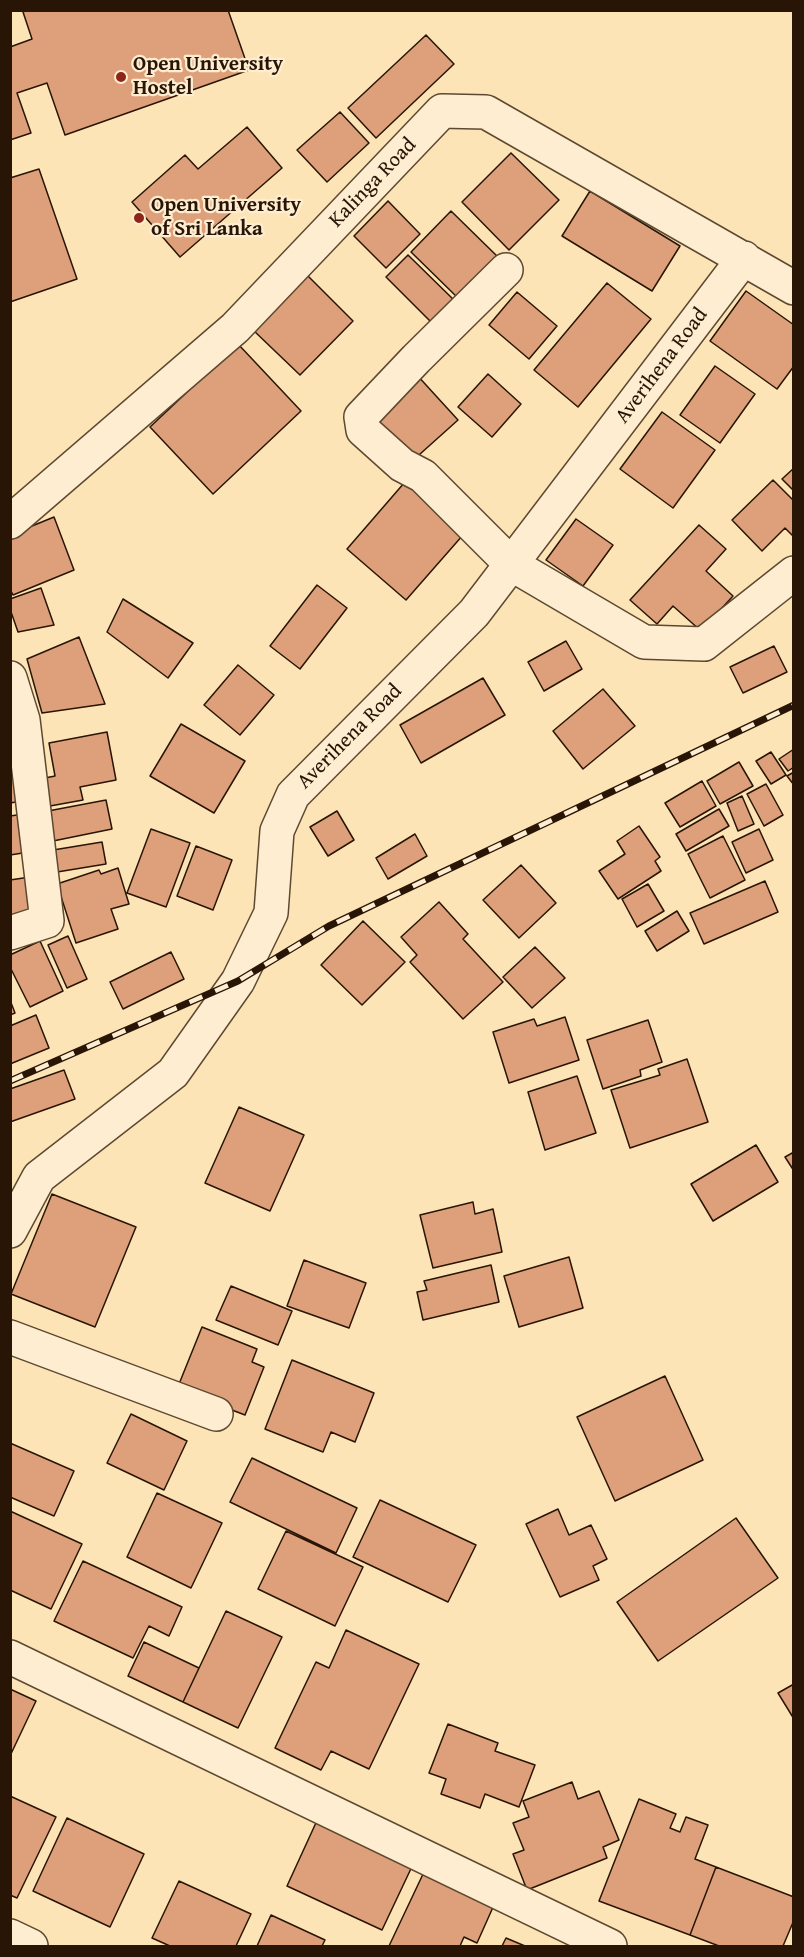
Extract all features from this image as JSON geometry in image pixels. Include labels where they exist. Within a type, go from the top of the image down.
[{"type":"street","name":"Kalinga Road","points":[[10,522],[235,328],[442,111],[486,112],[794,288]]},
{"type":"street","name":"Averihena Road","points":[[10,1231],[39,1177],[173,1073],[238,981],[271,913],[277,831],[292,795],[474,613],[744,258]]},
{"type":"street","points":[[506,270],[361,417],[363,430],[402,465],[423,476],[511,564],[644,642],[704,644],[794,573]]},
{"type":"street","points":[[10,678],[22,720],[46,921],[10,933]]},
{"type":"street","points":[[10,1337],[216,1414]]},
{"type":"street","points":[[10,1657],[610,1947]]},
{"type":"street","points":[[10,1936],[31,1947]]},
{"type":"building","name":"Open University Hostel","points":[[27,10],[228,10],[249,70],[65,135],[47,83],[17,93],[31,133],[10,140],[10,47],[32,39],[23,12]]},
{"type":"building","points":[[426,35],[454,64],[376,138],[348,108]]},
{"type":"building","points":[[340,112],[369,143],[327,182],[297,150]]},
{"type":"building","points":[[247,127],[282,168],[180,257],[132,202],[185,155],[198,169]]},
{"type":"building","points":[[511,153],[559,200],[509,250],[462,202]]},
{"type":"building","points":[[39,169],[77,279],[10,302],[10,178]]},
{"type":"building","points":[[590,191],[680,246],[652,291],[562,236]]},
{"type":"building","points":[[388,201],[420,234],[386,268],[354,236]]},
{"type":"building","points":[[451,211],[499,258],[459,299],[411,252]]},
{"type":"building","points":[[408,255],[456,302],[434,325],[386,277]]},
{"type":"building","points":[[307,275],[353,321],[300,375],[253,330]]},
{"type":"building","points":[[607,283],[651,319],[578,407],[534,370]]},
{"type":"building","points":[[746,291],[794,325],[794,366],[777,389],[710,341]]},
{"type":"building","points":[[517,292],[557,326],[529,359],[489,325]]},
{"type":"building","points":[[238,344],[301,411],[213,494],[150,427]]},
{"type":"building","points":[[715,366],[755,394],[720,443],[680,415]]},
{"type":"building","points":[[416,374],[458,420],[410,463],[369,417]]},
{"type":"building","points":[[488,374],[521,404],[492,437],[458,407]]},
{"type":"building","points":[[662,412],[715,450],[673,508],[620,469]]},
{"type":"building","points":[[794,468],[794,491],[782,479]]},
{"type":"building","points":[[411,475],[470,527],[406,600],[347,549]]},
{"type":"building","points":[[773,480],[794,501],[794,537],[785,528],[762,551],[732,520]]},
{"type":"building","points":[[54,517],[74,570],[13,595],[10,589],[10,535]]},
{"type":"building","points":[[576,519],[613,545],[583,586],[546,560]]},
{"type":"building","points":[[699,525],[726,549],[706,571],[733,596],[701,631],[673,606],[657,624],[630,600]]},
{"type":"building","points":[[317,585],[347,608],[300,669],[270,646]]},
{"type":"building","points":[[41,588],[54,625],[18,632],[10,609],[10,599]]},
{"type":"building","points":[[123,599],[193,643],[168,678],[107,632]]},
{"type":"building","points":[[79,637],[105,704],[42,713],[27,659]]},
{"type":"building","points":[[566,641],[582,669],[544,691],[528,662]]},
{"type":"building","points":[[774,646],[787,672],[743,693],[730,667]]},
{"type":"building","points":[[238,665],[274,695],[240,735],[204,705]]},
{"type":"building","points":[[483,678],[505,715],[421,763],[400,725]]},
{"type":"building","points":[[603,689],[635,726],[583,769],[553,731]]},
{"type":"building","points":[[10,719],[22,801],[10,803]]},
{"type":"building","points":[[181,724],[245,761],[214,813],[150,776]]},
{"type":"building","points":[[107,732],[116,780],[80,787],[83,800],[50,806],[45,778],[55,776],[49,743]]},
{"type":"building","points":[[794,749],[794,767],[788,771],[779,759]]},
{"type":"building","points":[[771,752],[786,775],[771,784],[756,761]]},
{"type":"building","points":[[739,762],[753,786],[720,804],[707,781]]},
{"type":"building","points":[[794,772],[794,785],[787,776]]},
{"type":"building","points":[[702,781],[716,806],[680,827],[665,803]]},
{"type":"building","points":[[766,784],[783,815],[764,826],[747,794]]},
{"type":"building","points":[[742,796],[754,824],[738,831],[727,803]]},
{"type":"building","points":[[106,800],[112,829],[53,841],[48,811]]},
{"type":"building","points":[[719,809],[729,826],[686,851],[676,834]]},
{"type":"building","points":[[337,811],[354,840],[328,856],[310,827]]},
{"type":"building","points":[[24,814],[29,852],[10,855],[10,816]]},
{"type":"building","points":[[639,826],[660,857],[655,861],[661,871],[618,899],[599,871],[625,854],[617,841]]},
{"type":"building","points":[[151,829],[190,843],[166,907],[127,893]]},
{"type":"building","points":[[759,829],[773,860],[746,873],[732,842]]},
{"type":"building","points":[[415,834],[427,856],[388,879],[376,858]]},
{"type":"building","points":[[723,836],[745,880],[710,898],[688,854]]},
{"type":"building","points":[[102,842],[106,864],[51,873],[47,851]]},
{"type":"building","points":[[196,846],[232,860],[213,910],[177,896]]},
{"type":"building","points":[[521,865],[556,903],[519,938],[483,900]]},
{"type":"building","points":[[118,868],[129,904],[111,909],[118,929],[76,943],[57,884],[99,870],[101,874]]},
{"type":"building","points":[[30,877],[37,917],[10,921],[10,880]]},
{"type":"building","points":[[765,881],[778,912],[704,944],[690,913]]},
{"type":"building","points":[[648,884],[664,911],[637,927],[622,899]]},
{"type":"building","points":[[439,902],[468,934],[463,939],[503,982],[463,1019],[410,962],[417,955],[401,937]]},
{"type":"building","points":[[677,911],[689,931],[657,951],[645,931]]},
{"type":"building","points":[[363,921],[405,962],[362,1005],[321,965]]},
{"type":"building","points":[[68,936],[87,979],[67,988],[48,945]]},
{"type":"building","points":[[40,941],[63,991],[30,1007],[10,967],[10,955]]},
{"type":"building","points":[[535,947],[565,978],[532,1008],[503,977]]},
{"type":"building","points":[[171,952],[184,979],[123,1009],[110,982]]},
{"type":"building","points":[[10,1000],[15,1013],[10,1015]]},
{"type":"building","points":[[36,1015],[49,1048],[10,1064],[10,1026]]},
{"type":"building","points":[[565,1017],[579,1060],[509,1083],[493,1032],[534,1019],[537,1026]]},
{"type":"building","points":[[648,1020],[662,1062],[640,1070],[641,1076],[603,1089],[587,1040]]},
{"type":"building","points":[[687,1059],[708,1122],[630,1148],[611,1090],[660,1075],[658,1069]]},
{"type":"building","points":[[64,1070],[75,1099],[10,1122],[10,1089]]},
{"type":"building","points":[[577,1076],[596,1133],[545,1150],[528,1092]]},
{"type":"building","points":[[239,1107],[304,1135],[270,1211],[205,1183]]},
{"type":"building","points":[[756,1145],[778,1182],[713,1221],[691,1184]]},
{"type":"building","points":[[794,1152],[794,1171],[785,1157]]},
{"type":"building","points":[[52,1194],[136,1227],[95,1327],[11,1294]]},
{"type":"building","points":[[473,1202],[475,1214],[493,1209],[502,1252],[433,1268],[420,1215]]},
{"type":"building","points":[[569,1257],[583,1308],[519,1327],[504,1276]]},
{"type":"building","points":[[304,1260],[366,1283],[349,1328],[287,1306]]},
{"type":"building","points":[[491,1265],[499,1302],[423,1320],[417,1292],[427,1290],[424,1281]]},
{"type":"building","points":[[231,1286],[292,1311],[278,1345],[216,1320]]},
{"type":"building","points":[[202,1327],[257,1349],[252,1362],[264,1367],[245,1415],[177,1389]]},
{"type":"building","points":[[292,1360],[374,1393],[355,1442],[331,1432],[323,1452],[265,1429]]},
{"type":"building","points":[[665,1376],[703,1460],[615,1501],[577,1417]]},
{"type":"building","points":[[131,1414],[187,1441],[164,1490],[107,1463]]},
{"type":"building","points":[[10,1443],[74,1471],[54,1516],[10,1497]]},
{"type":"building","points":[[252,1458],[357,1508],[336,1553],[230,1502]]},
{"type":"building","points":[[157,1493],[222,1523],[191,1588],[127,1557]]},
{"type":"building","points":[[380,1500],[476,1545],[448,1602],[353,1557]]},
{"type":"building","points":[[558,1509],[569,1535],[591,1525],[607,1559],[593,1566],[599,1580],[560,1597],[526,1524]]},
{"type":"building","points":[[10,1511],[82,1544],[51,1609],[10,1590]]},
{"type":"building","points":[[736,1518],[778,1578],[658,1661],[617,1602]]},
{"type":"building","points":[[286,1531],[363,1567],[335,1626],[258,1589]]},
{"type":"building","points":[[83,1561],[182,1607],[169,1636],[149,1626],[133,1658],[54,1621]]},
{"type":"building","points":[[226,1611],[282,1637],[238,1728],[183,1702]]},
{"type":"building","points":[[346,1630],[419,1664],[369,1769],[331,1751],[321,1770],[275,1748],[316,1662],[329,1668]]},
{"type":"building","points":[[144,1642],[199,1668],[183,1702],[128,1676]]},
{"type":"building","points":[[794,1684],[794,1719],[778,1693]]},
{"type":"building","points":[[10,1689],[36,1701],[10,1756]]},
{"type":"building","points":[[448,1724],[498,1743],[495,1751],[535,1765],[519,1807],[485,1794],[480,1808],[441,1794],[446,1779],[429,1773]]},
{"type":"building","points":[[572,1782],[578,1799],[599,1791],[619,1840],[603,1847],[607,1858],[527,1890],[513,1854],[524,1850],[513,1823],[529,1817],[523,1801]]},
{"type":"building","points":[[10,1796],[56,1817],[17,1898],[10,1895]]},
{"type":"building","points":[[639,1799],[676,1814],[670,1828],[680,1832],[686,1817],[708,1825],[695,1859],[716,1867],[690,1935],[599,1901]]},
{"type":"building","points":[[320,1814],[416,1858],[382,1930],[287,1886]]},
{"type":"building","points":[[67,1818],[144,1854],[110,1927],[33,1891]]},
{"type":"building","points":[[716,1867],[794,1897],[794,1920],[783,1946],[719,1946],[690,1935]]},
{"type":"building","points":[[424,1872],[494,1905],[477,1943],[464,1937],[460,1946],[389,1946]]},
{"type":"building","points":[[179,1881],[251,1914],[236,1946],[170,1946],[152,1938]]},
{"type":"building","points":[[271,1915],[325,1940],[322,1946],[257,1946]]},
{"type":"building","points":[[506,1938],[525,1946],[502,1946]]},
{"type":"railway","points":[[10,1081],[238,981],[329,926],[794,705]]},
{"type":"place","name":"Open University Hostel","points":[[121,77]]},
{"type":"place","name":"Open University of Sri Lanka","points":[[139,218]]}]
